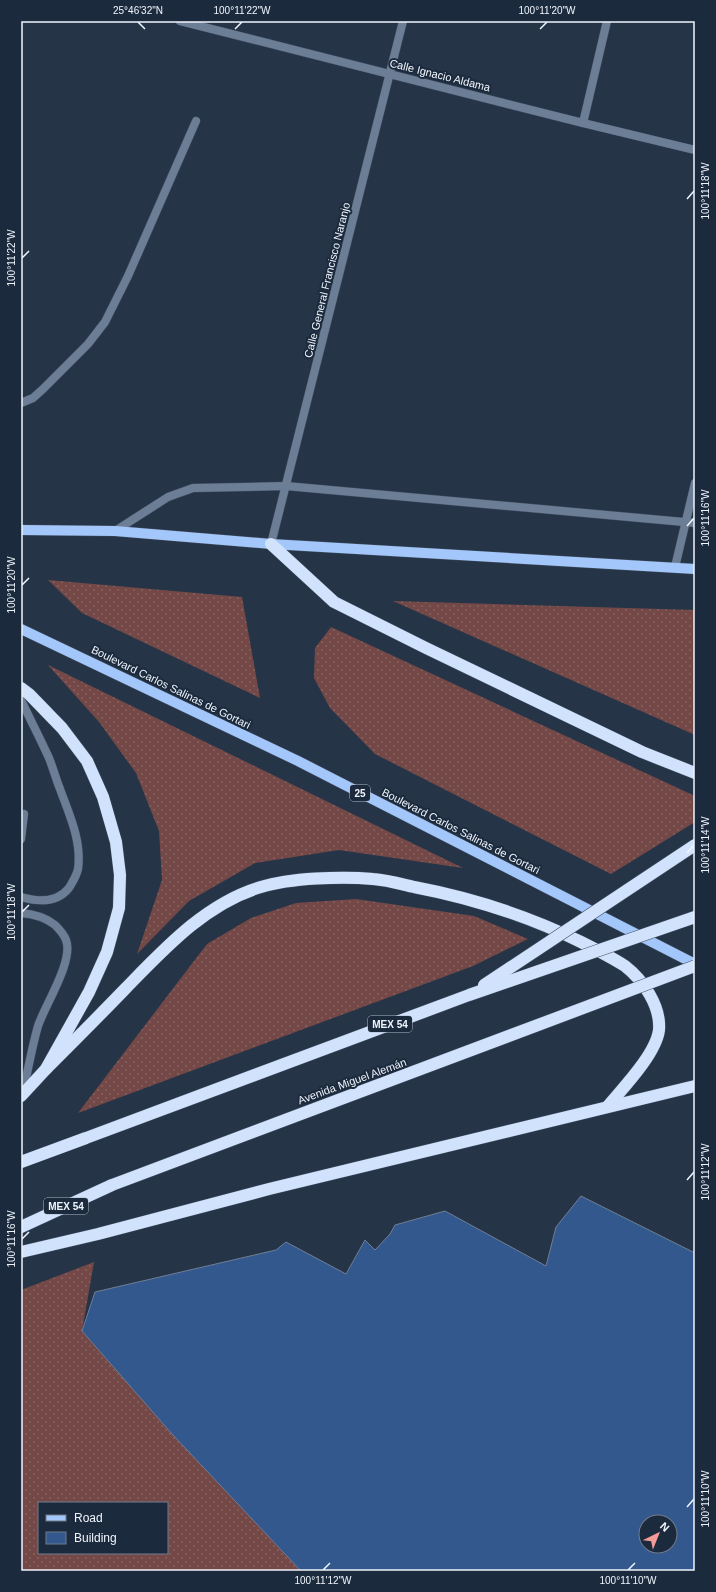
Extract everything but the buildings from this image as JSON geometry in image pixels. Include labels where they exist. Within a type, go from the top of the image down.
[{"type":"highway","points":[[271,544],[334,602],[642,752],[695,773]]},
{"type":"highway","points":[[21,688],[62,728],[87,761],[103,797],[116,842],[120,875],[119,908],[107,952],[90,992],[46,1070]]},
{"type":"highway","points":[[469,995],[695,845]]},
{"type":"highway","points":[[22,1095],[146,968],[208,912],[238,895],[262,886],[294,881],[332,878],[374,879],[445,893],[511,912],[561,933],[600,952],[625,967],[639,980],[652,1000],[658,1014],[659,1030],[655,1044],[642,1065],[608,1106]]},
{"type":"highway","name":"MEX 54","points":[[21,1162],[469,995],[695,917]]},
{"type":"highway","name":"Avenida Miguel Alemán","points":[[21,1227],[112,1185],[695,965]]},
{"type":"highway","points":[[21,1252],[608,1106],[695,1086]]},
{"type":"main road","points":[[21,530],[115,532],[271,544],[695,569]]},
{"type":"main road","name":"Boulevard Carlos Salinas de Gortari","points":[[21,629],[298,761],[695,965]]},
{"type":"street","name":"Calle Ignacio Aldama","points":[[180,21],[695,150]]},
{"type":"street","name":"Calle General Francisco Naranjo","points":[[271,544],[403,21]]},
{"type":"street","points":[[583,123],[607,21]]},
{"type":"street","points":[[21,403],[33,398],[43,389],[88,344],[105,322],[128,276],[196,121]]},
{"type":"street","points":[[675,567],[695,483]]},
{"type":"street","points":[[115,532],[168,497],[193,488],[286,486],[695,523]]},
{"type":"street","points":[[21,700],[49,758],[77,838],[78,855],[78,870],[65,893],[55,899],[45,900],[21,897]]},
{"type":"street","points":[[21,839],[24,814]]},
{"type":"street","points":[[21,914],[32,914],[51,922],[59,929],[66,940],[67,953],[63,970],[38,1026],[22,1095]]},
{"type":"shaded area","points":[[48,580],[242,597],[260,698],[82,613]]},
{"type":"shaded area","points":[[393,601],[695,610],[695,735]]},
{"type":"shaded area","points":[[331,627],[695,796],[695,822],[611,874],[375,754],[330,708],[314,678],[315,648]]},
{"type":"shaded area","points":[[48,665],[463,868],[339,850],[255,863],[189,901],[137,954],[162,880],[159,831],[136,773],[99,722]]},
{"type":"shaded area","points":[[356,899],[474,916],[528,939],[473,966],[78,1113],[207,944],[251,918],[296,903]]},
{"type":"shaded area","points":[[94,1262],[82,1331],[172,1434],[301,1571],[21,1571],[21,1290]]}]
